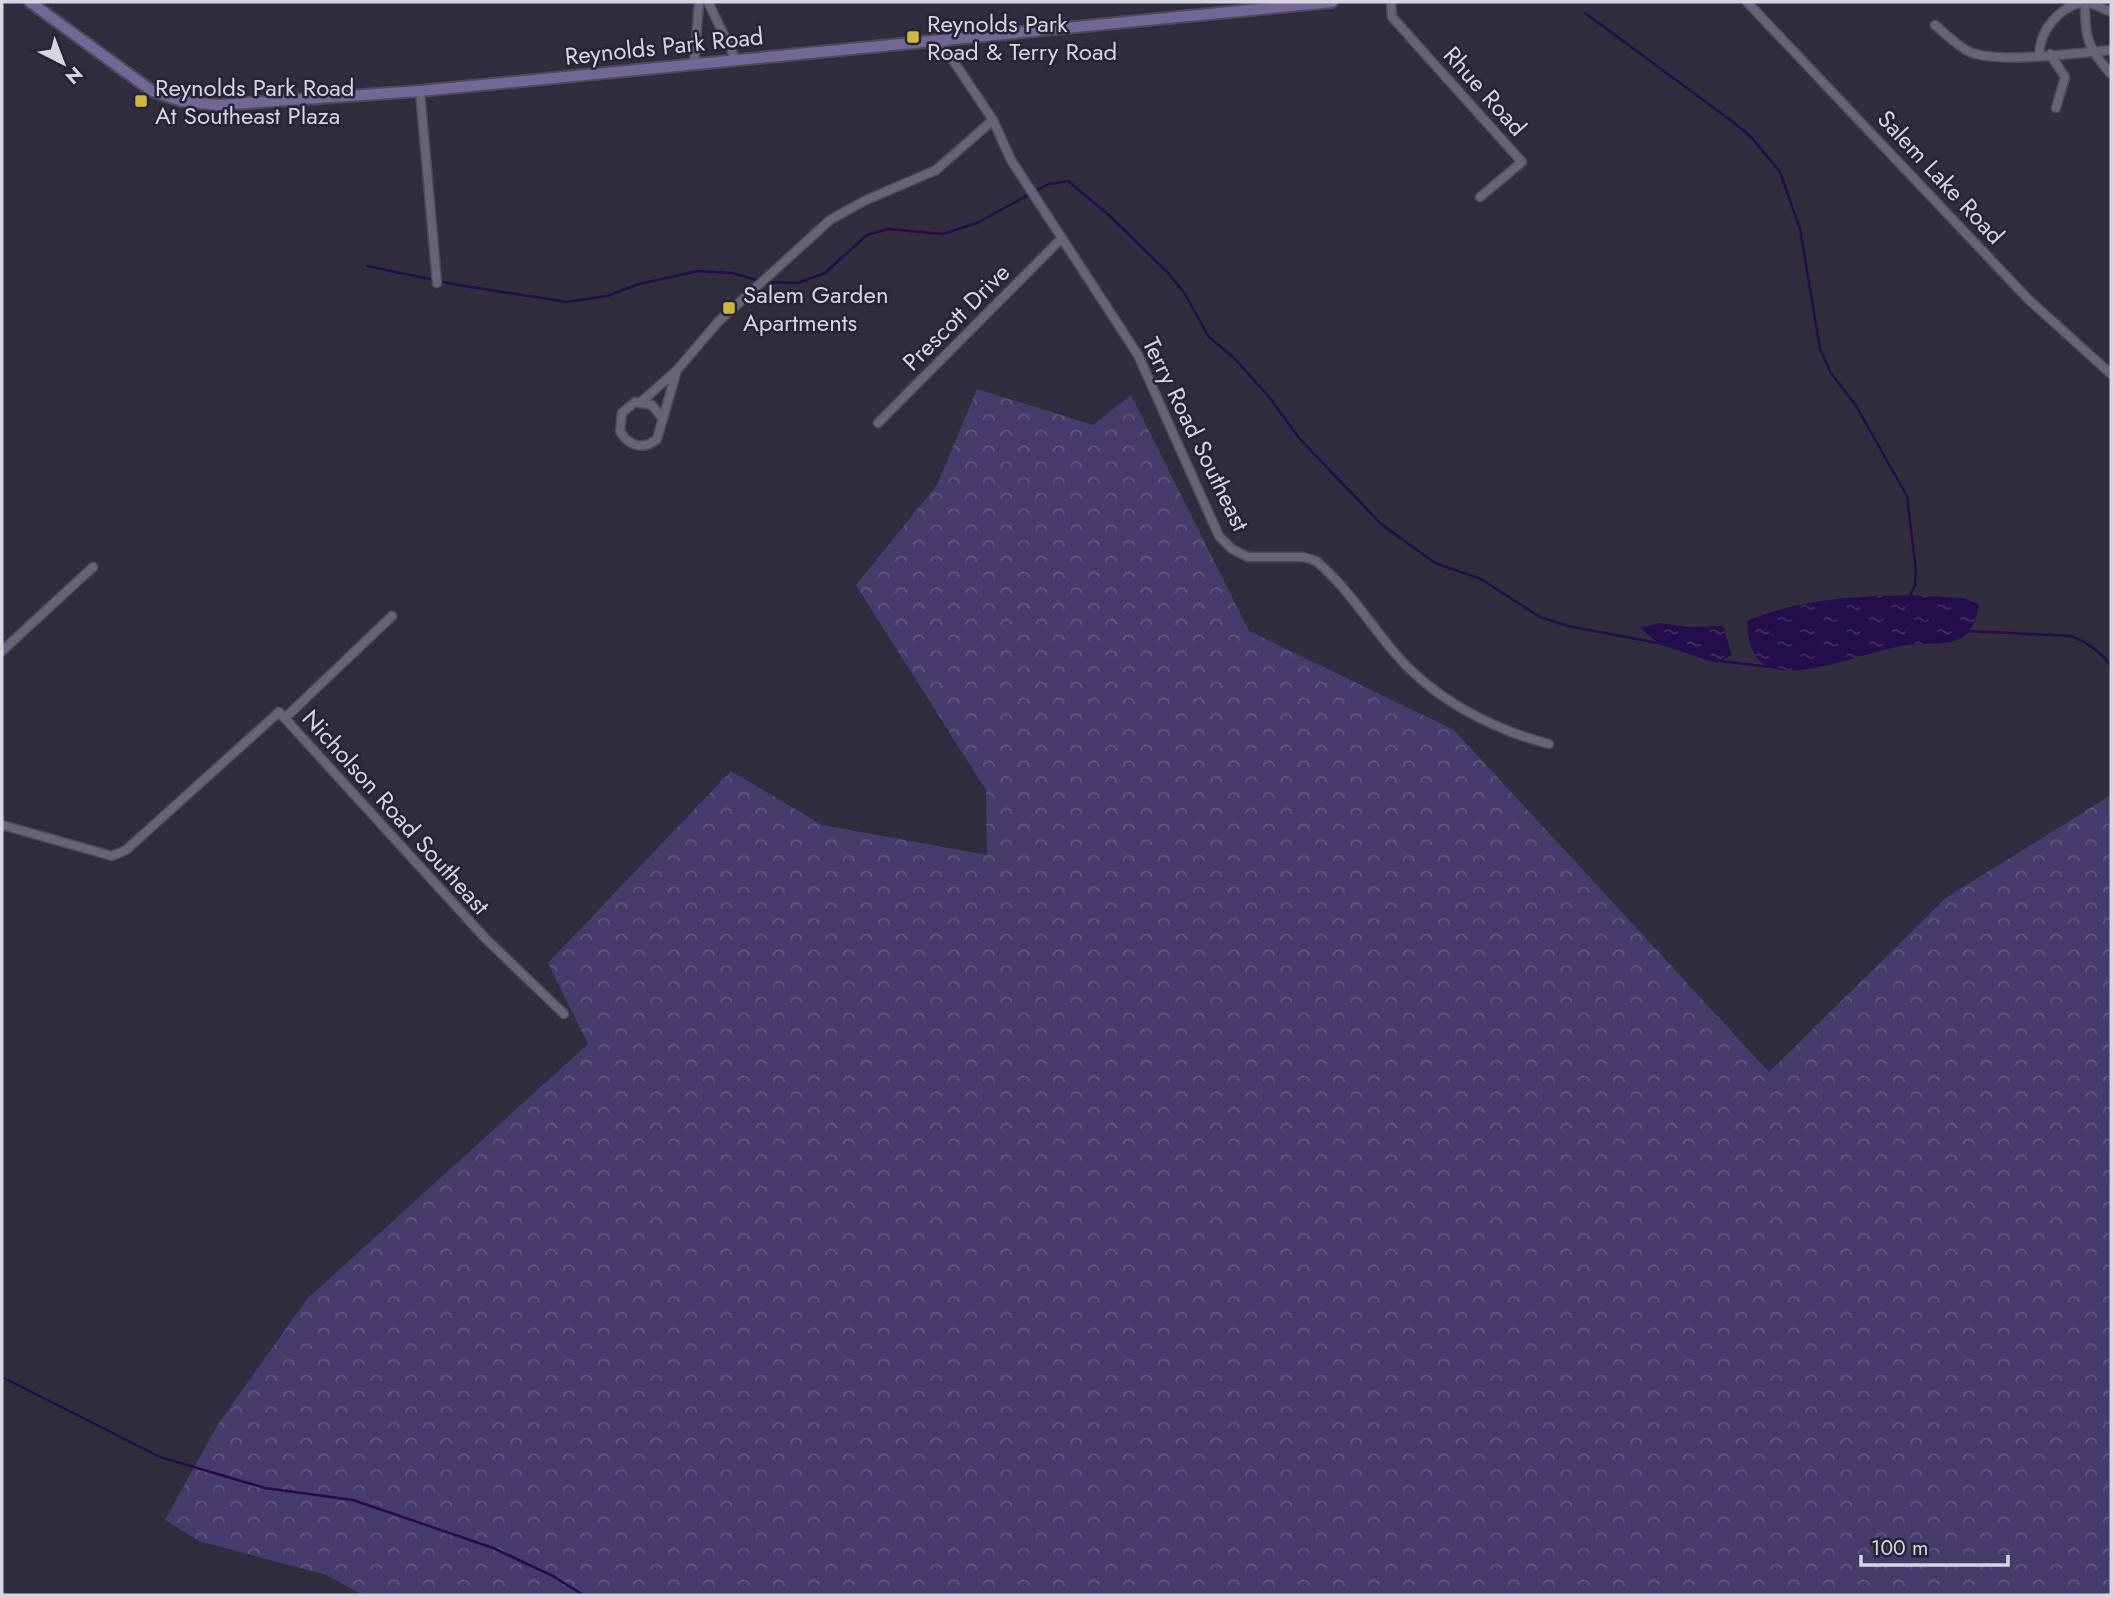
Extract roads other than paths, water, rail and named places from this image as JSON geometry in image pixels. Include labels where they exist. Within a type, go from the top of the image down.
[{"type":"main road","name":"Reynolds Park Road","points":[[30,2],[152,91],[182,101],[240,105],[420,91],[1332,2]]},
{"type":"street","points":[[694,64],[699,2]]},
{"type":"street","points":[[708,2],[736,60]]},
{"type":"street","name":"Rhue Road","points":[[1391,2],[1392,17],[1522,162],[1480,197]]},
{"type":"street","name":"Salem Lake Road","points":[[1747,2],[2028,299],[2111,374]]},
{"type":"street","points":[[2039,55],[2040,41],[2064,9],[2085,2],[2111,12]]},
{"type":"street","points":[[2085,2],[2085,30],[2091,52],[2111,74]]},
{"type":"street","points":[[1935,25],[1971,52],[2039,55],[2111,50]]},
{"type":"street","name":"Terry Road Southeast","points":[[940,41],[993,120],[1010,160],[1138,355],[1203,504],[1225,543],[1248,557],[1293,556],[1316,561],[1426,685],[1468,711],[1525,738],[1549,744]]},
{"type":"street","points":[[2050,54],[2065,77],[2056,108]]},
{"type":"street","points":[[420,91],[437,283]]},
{"type":"street","points":[[677,370],[662,418],[663,429],[653,442],[638,446],[627,442],[620,431],[619,419],[625,408],[641,402],[677,370],[718,322],[830,220],[864,201],[936,170],[993,120]]},
{"type":"street","name":"Prescott Drive","points":[[878,423],[1062,238]]},
{"type":"street","points":[[641,402],[652,404],[662,418]]},
{"type":"street","points":[[2,651],[93,567]]},
{"type":"street","points":[[285,718],[392,616]]},
{"type":"street","name":"Nicholson Road Southeast","points":[[2,825],[112,856],[126,850],[279,712],[515,968],[564,1014]]},
{"type":"water","points":[[1910,595],[1963,598],[1979,604],[1970,631],[1957,640],[1901,646],[1834,664],[1798,670],[1782,670],[1763,664],[1749,641],[1747,621],[1787,608],[1848,598]]},
{"type":"water","points":[[1659,623],[1690,627],[1723,626],[1732,655],[1716,663],[1661,645],[1640,628]]},
{"type":"waterway","points":[[1585,13],[1733,122],[1752,138],[1780,172],[1800,229],[1820,349],[1831,373],[1855,404],[1907,496],[1916,571],[1915,585],[1910,596]]},
{"type":"waterway","points":[[1035,191],[1049,184],[1068,181],[1110,216],[1170,275],[1185,294],[1208,336],[1234,358],[1270,398],[1299,438],[1381,524],[1435,563],[1481,579],[1540,617],[1568,626],[1663,644]]},
{"type":"waterway","points":[[766,282],[798,283],[825,273],[867,235],[888,229],[943,234],[977,223],[1030,194]]},
{"type":"waterway","points":[[367,266],[458,285],[567,302],[607,296],[639,284],[698,271],[732,273],[760,281]]},
{"type":"waterway","points":[[1968,631],[2071,636],[2093,648],[2111,665]]},
{"type":"waterway","points":[[1721,661],[1770,667]]},
{"type":"waterway","points":[[2,1377],[160,1457],[265,1488],[353,1500],[493,1548],[553,1576],[583,1595]]},
{"type":"place","name":"Reynolds Park Road & Terry Road","points":[[913,37]]},
{"type":"place","name":"Reynolds Park Road At Southeast Plaza","points":[[141,101]]},
{"type":"place","name":"Salem Garden Apartments","points":[[729,308]]}]
